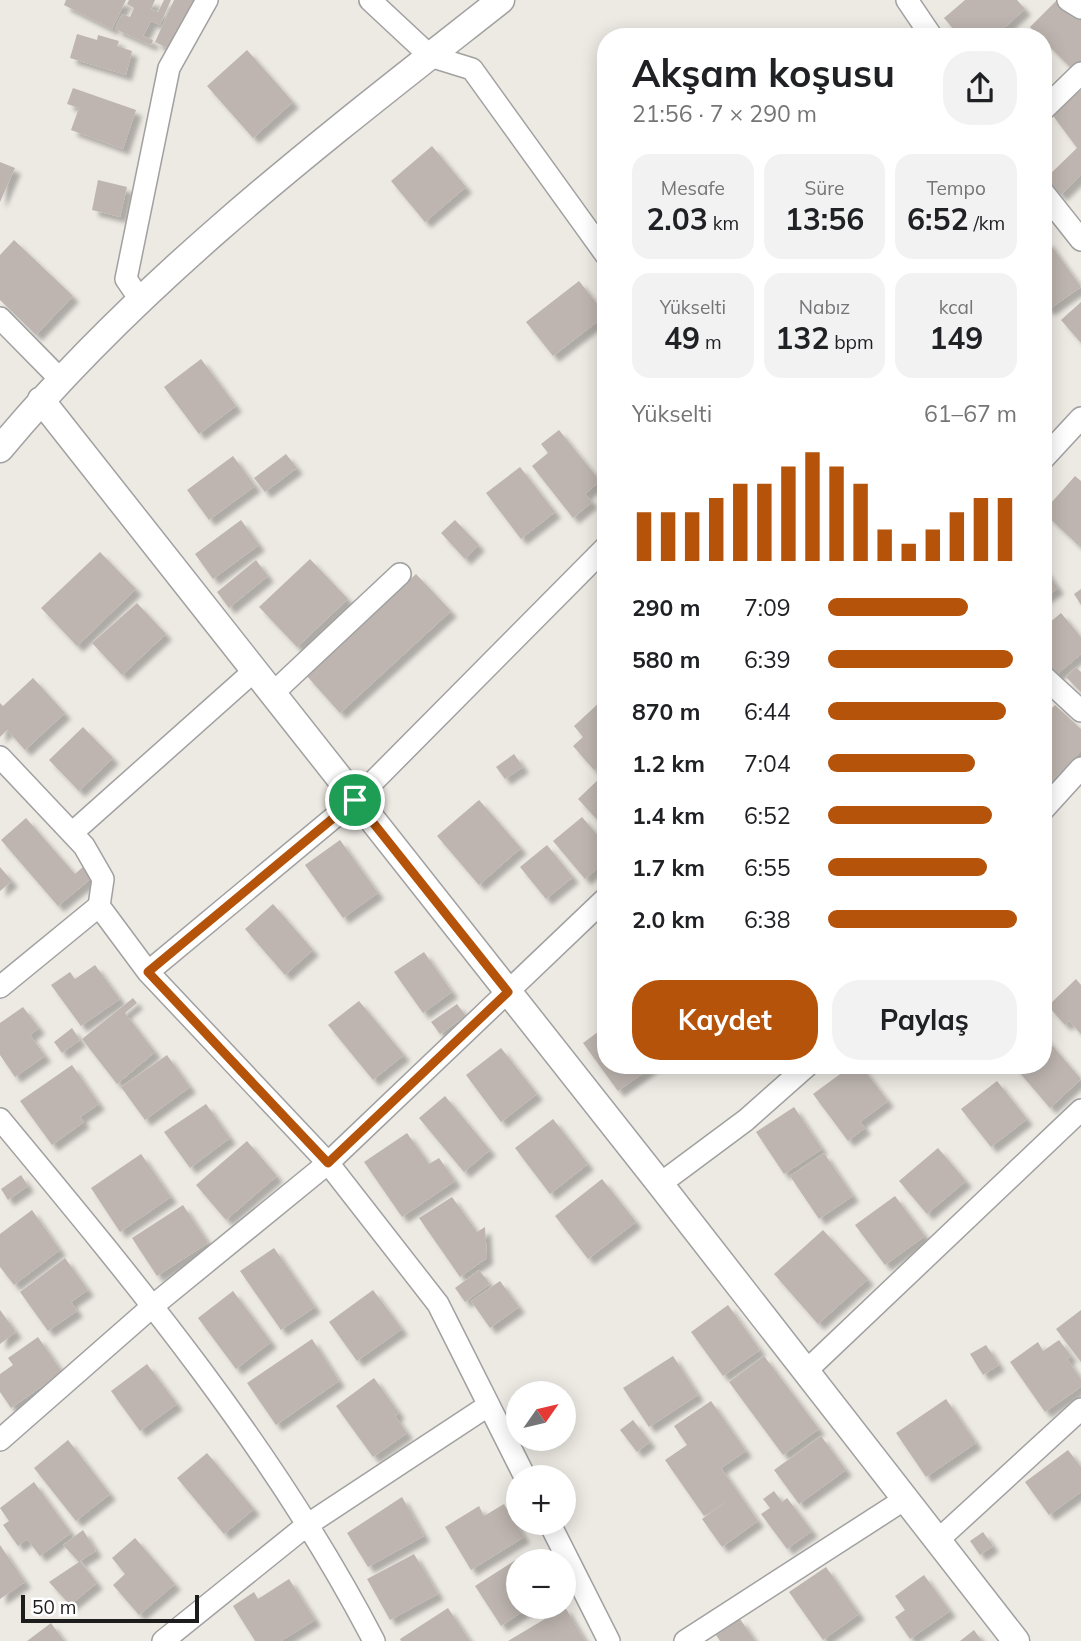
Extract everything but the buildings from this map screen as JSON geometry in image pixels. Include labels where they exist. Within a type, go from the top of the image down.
[{"type":"street","points":[[141,301],[126,279],[169,68],[207,0]]},
{"type":"street","points":[[370,0],[430,56],[472,69],[597,243]]},
{"type":"street","points":[[0,449],[60,379],[195,250],[501,0]]},
{"type":"street","points":[[907,0],[926,28]]},
{"type":"street","points":[[1068,0],[1081,8]]},
{"type":"street","points":[[1052,101],[1081,73]]},
{"type":"street","points":[[1052,203],[1081,240]]},
{"type":"street","points":[[0,318],[60,379]]},
{"type":"street","points":[[0,436],[40,400]]},
{"type":"street","points":[[40,400],[660,1184],[1016,1641]]},
{"type":"street","points":[[1052,449],[1081,418]]},
{"type":"street","points":[[148,972],[355,800],[597,556]]},
{"type":"street","points":[[272,694],[400,574]]},
{"type":"street","points":[[72,833],[254,671]]},
{"type":"street","points":[[1052,684],[1081,711]]},
{"type":"street","points":[[0,757],[84,846],[103,879],[99,906],[0,986]]},
{"type":"street","points":[[1052,800],[1081,768]]},
{"type":"street","points":[[99,906],[148,972],[328,1163],[438,1304],[519,1465]]},
{"type":"street","points":[[1,1438],[154,1305],[328,1163],[597,907]]},
{"type":"street","points":[[660,1184],[746,1120],[798,1074]]},
{"type":"street","points":[[805,1372],[1081,1110]]},
{"type":"street","points":[[0,1119],[154,1305],[202,1368],[307,1525],[374,1641]]},
{"type":"street","points":[[163,1641],[307,1525],[489,1405]]},
{"type":"street","points":[[937,1541],[1081,1409]]},
{"type":"street","points":[[685,1641],[905,1499]]},
{"type":"street","points":[[556,1535],[609,1641]]},
{"type":"route","points":[[355,800],[508,992],[328,1163],[148,972],[355,800]]}]
